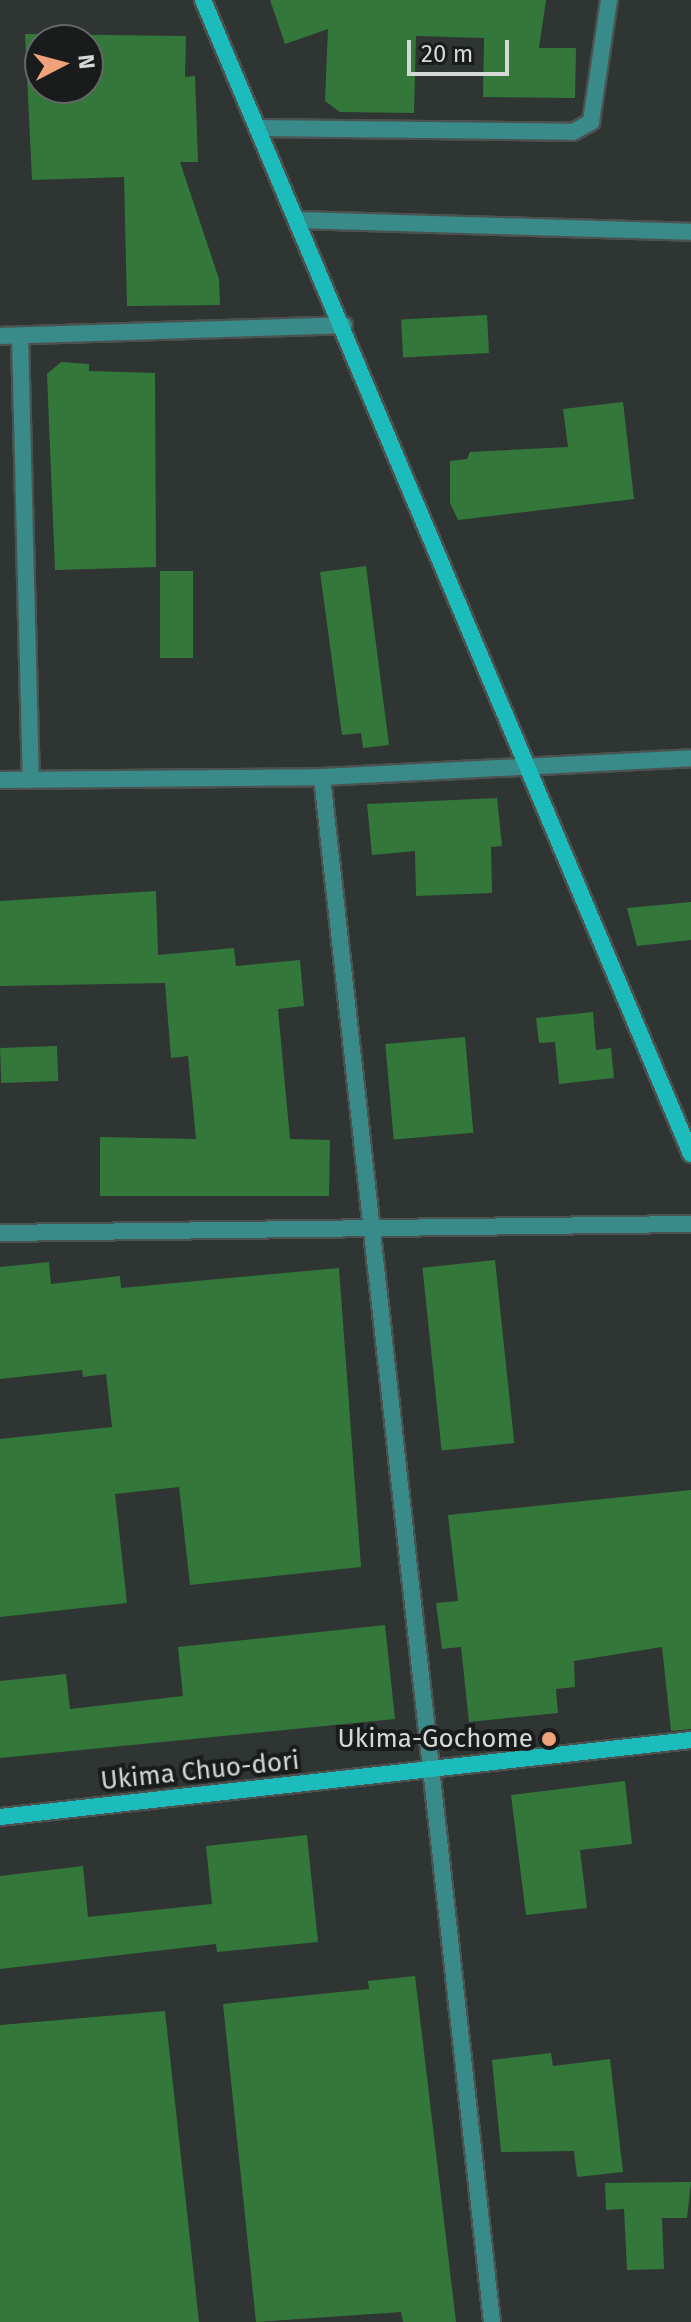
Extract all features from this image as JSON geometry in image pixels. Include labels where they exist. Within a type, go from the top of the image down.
[{"type":"street","points":[[203,0],[344,325],[691,1154]]},
{"type":"street","points":[[257,128],[573,132],[591,122],[609,0]]},
{"type":"street","points":[[298,220],[691,232]]},
{"type":"street","points":[[0,336],[344,325]]},
{"type":"street","points":[[20,336],[31,780]]},
{"type":"street","points":[[0,780],[322,777],[529,769],[691,758]]},
{"type":"street","points":[[322,777],[492,2322]]},
{"type":"street","points":[[0,1233],[371,1224],[691,1224]]},
{"type":"street","name":"Ukima Chuo-dori","points":[[0,1817],[691,1740]]},
{"type":"building","points":[[270,0],[546,0],[539,48],[576,48],[575,98],[483,97],[484,38],[416,36],[414,113],[340,112],[325,101],[328,29],[285,44]]},
{"type":"building","points":[[104,35],[186,36],[185,77],[195,76],[198,162],[180,162],[219,279],[220,305],[127,306],[124,177],[32,180],[28,104],[104,104]]},
{"type":"building","points":[[487,315],[489,353],[403,357],[401,320]]},
{"type":"building","points":[[61,362],[89,364],[89,371],[155,373],[156,567],[55,570],[47,374]]},
{"type":"building","points":[[623,402],[634,499],[458,520],[450,503],[450,461],[467,459],[470,452],[568,447],[563,409]]},
{"type":"building","points":[[366,566],[389,745],[363,748],[361,733],[342,735],[320,572]]},
{"type":"building","points":[[160,571],[193,571],[193,658],[160,658]]},
{"type":"building","points":[[497,798],[502,846],[491,847],[492,893],[416,896],[415,851],[372,855],[367,804]]},
{"type":"building","points":[[156,891],[158,955],[234,948],[236,966],[300,960],[304,1006],[278,1009],[290,1139],[330,1140],[329,1196],[100,1196],[100,1137],[196,1139],[188,1056],[171,1058],[165,983],[0,986],[0,901]]},
{"type":"building","points":[[691,902],[691,940],[637,946],[627,908]]},
{"type":"building","points":[[593,1012],[596,1050],[611,1048],[614,1078],[559,1084],[555,1042],[539,1043],[536,1018]]},
{"type":"building","points":[[465,1037],[473,1133],[394,1140],[385,1044]]},
{"type":"building","points":[[57,1046],[58,1081],[1,1083],[0,1048]]},
{"type":"building","points":[[495,1260],[514,1443],[442,1451],[422,1268]]},
{"type":"building","points":[[49,1262],[51,1284],[120,1276],[121,1288],[339,1268],[361,1567],[190,1585],[179,1487],[115,1494],[127,1603],[0,1617],[0,1439],[112,1427],[106,1374],[83,1377],[82,1370],[0,1379],[0,1267]]},
{"type":"building","points":[[691,1490],[691,1729],[671,1731],[662,1647],[574,1661],[575,1687],[556,1689],[558,1713],[469,1722],[461,1647],[442,1649],[436,1603],[458,1601],[448,1515]]},
{"type":"building","points":[[385,1625],[395,1719],[0,1758],[0,1681],[66,1674],[70,1709],[183,1696],[178,1647]]},
{"type":"building","points":[[625,1781],[632,1844],[580,1850],[587,1908],[526,1915],[511,1795]]},
{"type":"building","points":[[307,1835],[318,1942],[217,1952],[216,1944],[0,1969],[0,1876],[83,1866],[88,1917],[212,1904],[206,1846]]},
{"type":"building","points":[[415,1976],[456,2322],[403,2322],[401,2312],[256,2322],[223,2004],[369,1989],[368,1981]]},
{"type":"building","points":[[165,2011],[199,2322],[0,2322],[0,2025]]},
{"type":"building","points":[[551,2053],[553,2066],[610,2059],[623,2172],[577,2177],[574,2151],[501,2152],[492,2060]]},
{"type":"building","points":[[691,2182],[687,2218],[662,2218],[664,2269],[627,2270],[624,2209],[606,2210],[605,2183]]},
{"type":"place","name":"Ukima-Gochome","points":[[549,1739]]}]
